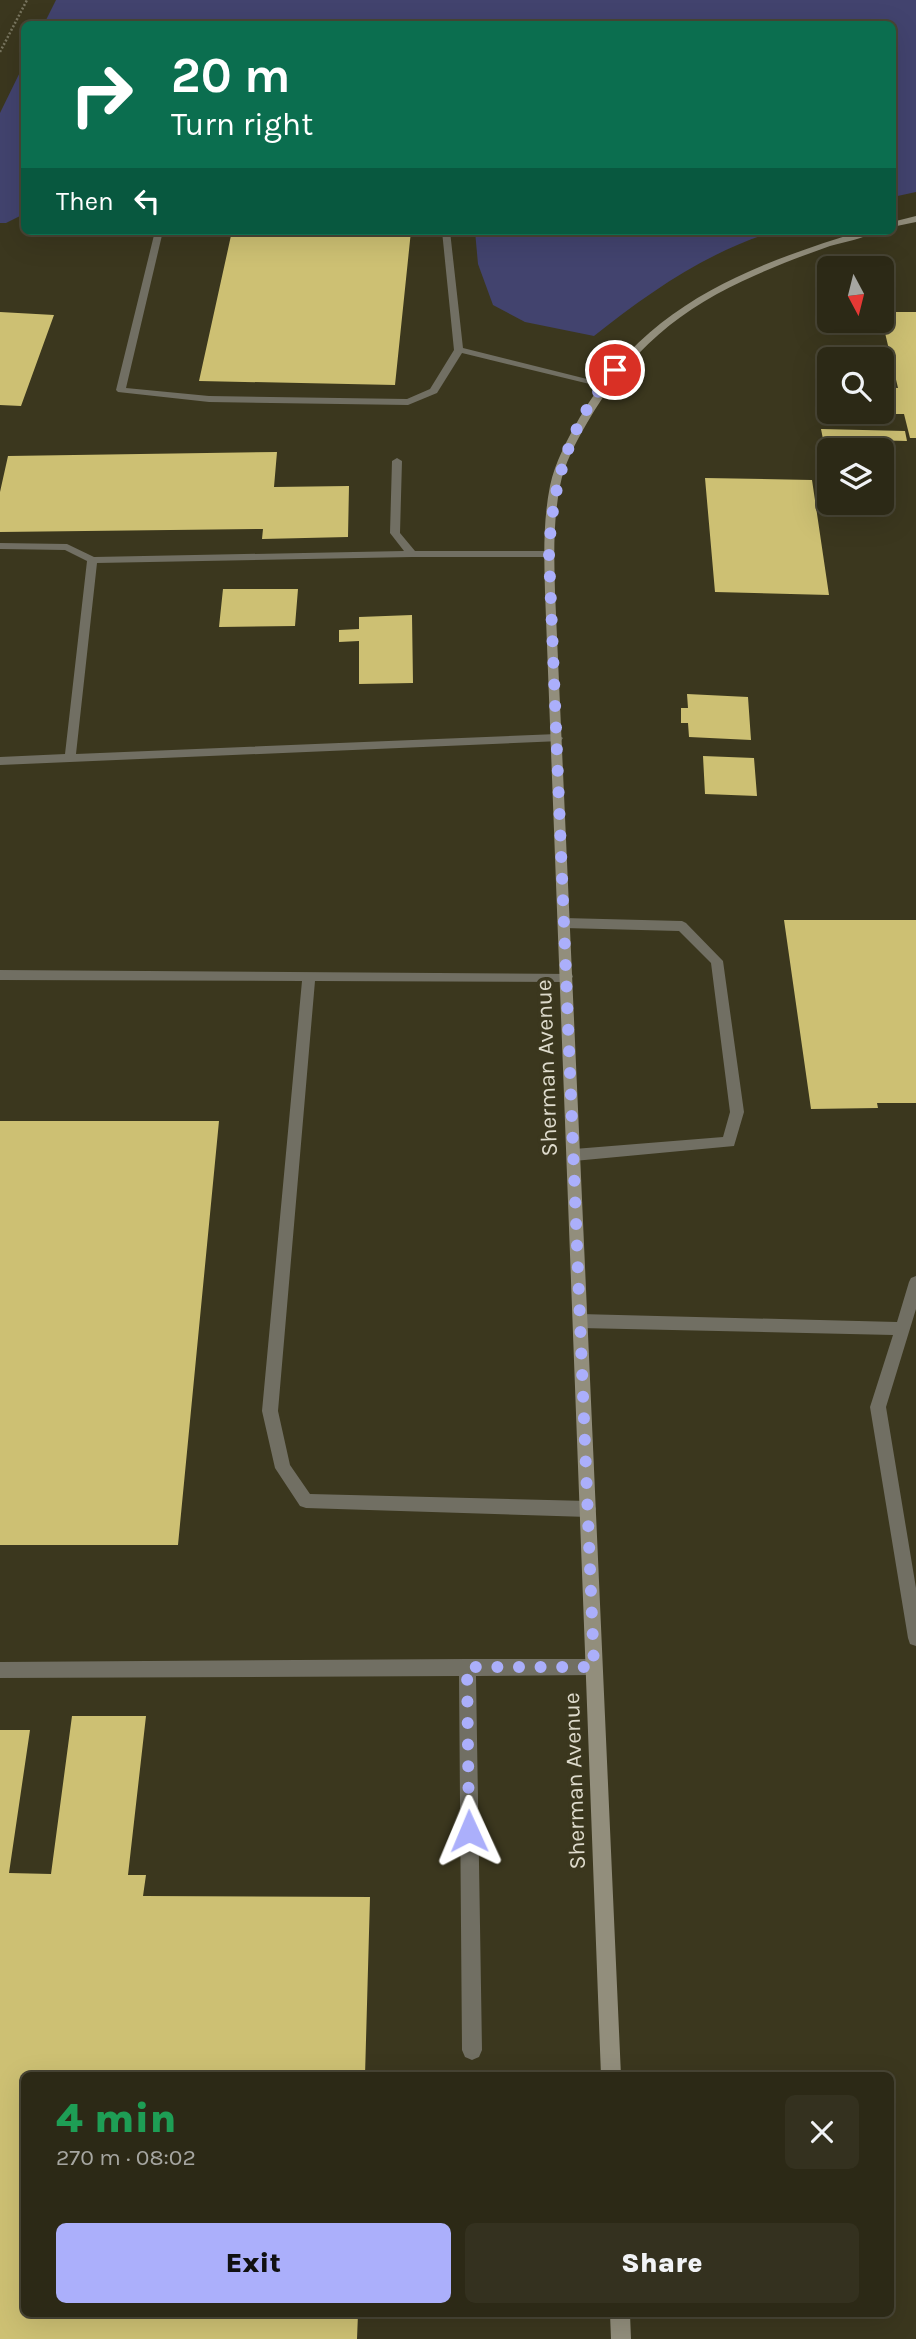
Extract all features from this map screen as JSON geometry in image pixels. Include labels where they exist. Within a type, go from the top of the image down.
[{"type":"main road","points":[[896,224],[916,219]]},
{"type":"main road","name":"Sherman Avenue","points":[[611,2072],[549,554],[556,483],[569,448],[602,384],[627,356],[660,327],[746,274],[800,252],[857,235]]},
{"type":"main road","points":[[620,2317],[621,2339]]},
{"type":"lane","points":[[158,235],[121,390],[209,399],[408,402],[434,391],[459,350],[446,235]]},
{"type":"lane","points":[[459,350],[602,384]]},
{"type":"lane","points":[[397,461],[395,533],[412,554]]},
{"type":"lane","points":[[0,546],[67,547],[92,560],[549,554]]},
{"type":"lane","points":[[70,758],[92,560]]},
{"type":"lane","points":[[0,761],[557,738]]},
{"type":"lane","points":[[564,923],[682,926],[717,961],[737,1112],[729,1142],[574,1155]]},
{"type":"lane","points":[[0,975],[567,977]]},
{"type":"lane","points":[[309,976],[270,1411],[283,1468],[306,1500],[588,1509]]},
{"type":"lane","points":[[916,1282],[878,1407],[916,1638]]},
{"type":"lane","points":[[580,1321],[903,1329]]},
{"type":"lane","points":[[467,1667],[472,2050]]},
{"type":"lane","points":[[0,1670],[594,1667]]},
{"type":"path","points":[[0,52],[27,0]]},
{"type":"shaded area","points":[[56,0],[916,0],[916,192],[896,196],[896,21],[46,21]]},
{"type":"shaded area","points":[[21,70],[21,216],[6,223],[0,223],[0,113]]},
{"type":"shaded area","points":[[475,235],[764,235],[726,250],[680,275],[594,336],[525,322],[493,305],[478,264]]},
{"type":"building","points":[[231,235],[411,235],[395,385],[199,381]]},
{"type":"building","points":[[0,312],[54,315],[21,406],[0,405]]},
{"type":"building","points":[[894,312],[916,312],[916,438],[910,438],[904,414],[894,414],[894,388],[898,388],[894,371],[894,347],[888,347],[885,333],[894,333]]},
{"type":"building","points":[[821,429],[905,431],[907,441],[894,441],[894,438],[823,438]]},
{"type":"building","points":[[277,452],[274,487],[349,486],[348,537],[262,539],[263,529],[0,532],[0,492],[8,456]]},
{"type":"building","points":[[705,478],[812,480],[829,595],[715,592]]},
{"type":"building","points":[[223,589],[298,589],[295,626],[219,627]]},
{"type":"building","points":[[412,615],[413,683],[359,684],[359,641],[339,642],[339,630],[359,629],[359,617]]},
{"type":"building","points":[[687,694],[748,697],[751,740],[689,737],[688,723],[681,723],[681,708],[688,708]]},
{"type":"building","points":[[703,756],[754,758],[757,796],[705,794]]},
{"type":"building","points":[[784,920],[916,920],[916,1103],[877,1103],[878,1108],[811,1109]]},
{"type":"building","points":[[0,1121],[219,1121],[178,1545],[0,1545]]},
{"type":"building","points":[[72,1716],[146,1716],[128,1875],[146,1875],[143,1896],[370,1897],[365,2072],[21,2072],[21,2317],[358,2317],[357,2339],[0,2339],[0,1730],[30,1730],[9,1873],[51,1874]]},
{"type":"route","points":[[469,1831],[467,1667],[594,1667],[549,554],[556,483],[589,405],[615,370]]}]
